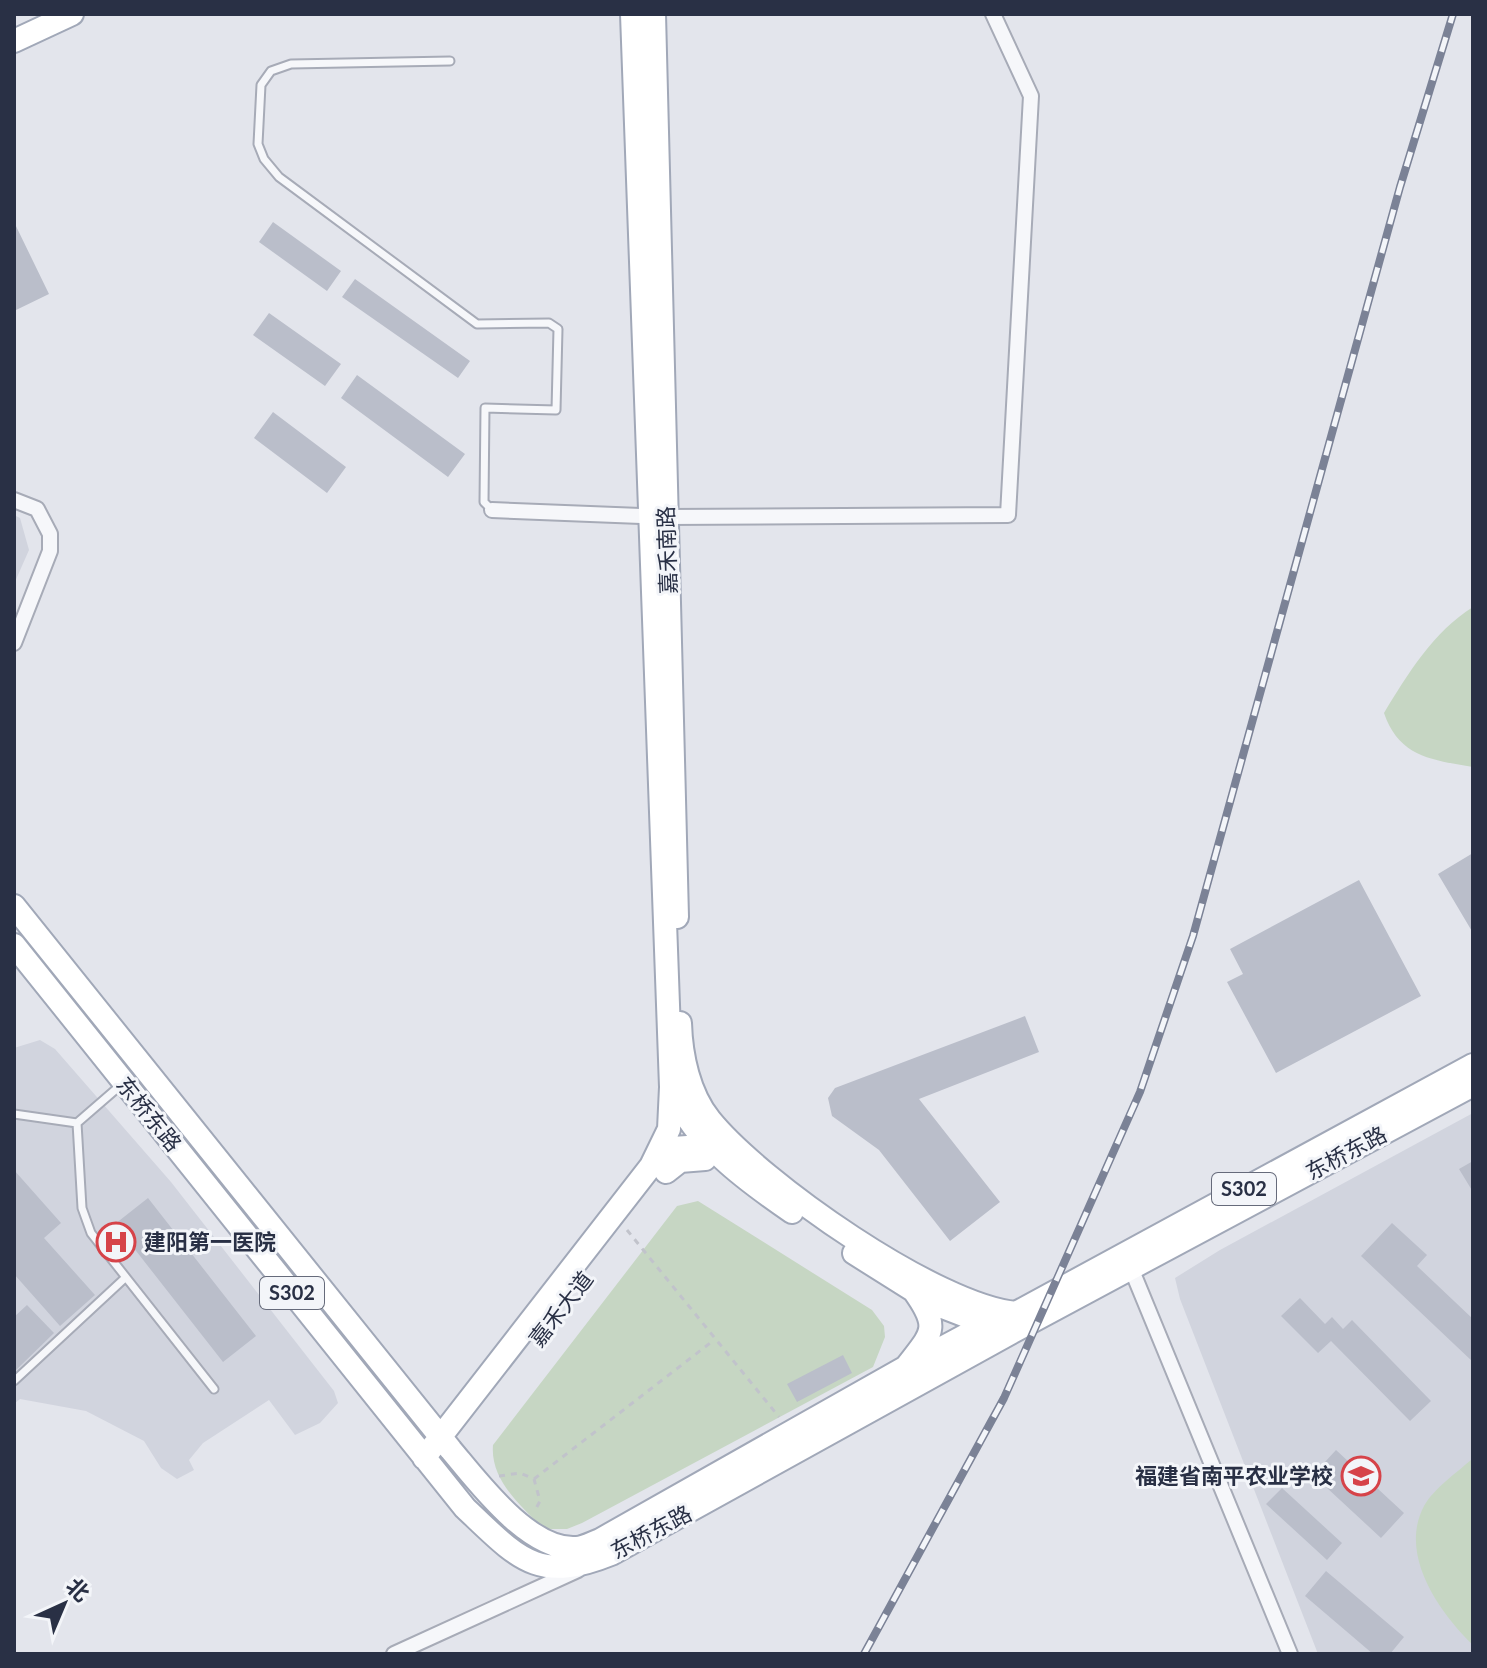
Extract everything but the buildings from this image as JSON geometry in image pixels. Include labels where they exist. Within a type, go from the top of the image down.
[{"type":"main road","points":[[14,41],[72,14]]},
{"type":"main road","name":"嘉禾南路","points":[[632,14],[657,517],[675,1049],[680,1086]]},
{"type":"main road","name":"嘉禾南路","points":[[654,14],[657,517]]},
{"type":"main road","name":"东桥东路","points":[[14,906],[446,1444],[520,1525],[546,1542],[575,1548],[600,1540],[791,1432]]},
{"type":"main road","name":"东桥东路","points":[[14,945],[465,1508],[503,1544],[532,1562],[559,1570],[611,1554],[912,1376],[1020,1319],[1473,1065]]},
{"type":"main road","points":[[675,1049],[685,1100],[675,1139]]},
{"type":"main road","name":"东桥东路","points":[[1020,1319],[1131,1268],[1473,1085]]},
{"type":"main road","points":[[675,1139],[680,1086]]},
{"type":"main road","points":[[680,1086],[680,1108],[710,1145],[919,1285],[947,1309],[985,1325],[1004,1329],[1020,1319]]},
{"type":"main road","points":[[680,1086],[738,1162]]},
{"type":"main road","points":[[675,1139],[710,1145]]},
{"type":"main road","name":"嘉禾大道","points":[[429,1464],[624,1227],[675,1139]]},
{"type":"main road","points":[[660,1166],[697,1159],[738,1162]]},
{"type":"main road","name":"嘉禾大道","points":[[446,1444],[591,1248],[660,1166]]},
{"type":"main road","points":[[919,1285],[1020,1319]]},
{"type":"main road","points":[[912,1376],[931,1326],[930,1313],[919,1285]]},
{"type":"main road","points":[[940,1349],[950,1321],[947,1309]]},
{"type":"main road","points":[[791,1432],[912,1376],[940,1349],[985,1325]]},
{"type":"street","points":[[492,510],[657,517],[1008,515],[1031,96],[993,14]]},
{"type":"street","points":[[14,500],[37,509],[50,534],[50,551],[14,643]]},
{"type":"street","points":[[1131,1268],[1290,1654]]},
{"type":"street","points":[[394,1654],[611,1554]]},
{"type":"lane","points":[[450,61],[291,64],[271,71],[261,85],[258,144],[264,159],[279,177],[477,324],[549,323],[558,329],[556,410],[485,408],[484,502],[492,510]]},
{"type":"lane","points":[[14,1114],[77,1123],[123,1082]]},
{"type":"lane","points":[[77,1123],[82,1208],[91,1233],[214,1389]]},
{"type":"lane","points":[[14,1381],[125,1278]]},
{"type":"path","points":[[624,1227],[791,1432]]},
{"type":"path","points":[[534,1479],[715,1339]]},
{"type":"path","points":[[498,1477],[520,1473],[534,1479]]},
{"type":"path","points":[[531,1516],[540,1501],[534,1479]]},
{"type":"shaded area","points":[[14,515],[20,518],[29,550],[14,584]]},
{"type":"shaded area","name":"建阳第一医院","points":[[40,1040],[55,1049],[171,1182],[334,1391],[338,1403],[320,1423],[295,1435],[269,1400],[203,1443],[189,1460],[194,1470],[177,1479],[161,1468],[144,1441],[86,1411],[20,1399],[14,1404],[14,1048]]},
{"type":"shaded area","name":"福建省南平农业学校","points":[[1473,1113],[1473,1654],[1318,1654],[1180,1299],[1175,1278],[1220,1250]]},
{"type":"green space","points":[[1473,607],[1473,767],[1444,762],[1408,748],[1390,728],[1384,713],[1434,641]]},
{"type":"green space","points":[[698,1201],[872,1310],[884,1326],[885,1337],[873,1367],[582,1523],[567,1529],[544,1529],[517,1502],[502,1481],[493,1458],[493,1445],[677,1206]]},
{"type":"green space","points":[[1473,1458],[1473,1645],[1436,1600],[1419,1563],[1416,1544],[1417,1525],[1428,1499]]},
{"type":"railway","points":[[864,1654],[1004,1398],[1140,1092],[1193,936],[1400,187],[1453,14]]},
{"type":"place","name":"建阳第一医院","points":[[116,1242]]},
{"type":"place","name":"福建省南平农业学校","points":[[1361,1476]]}]
